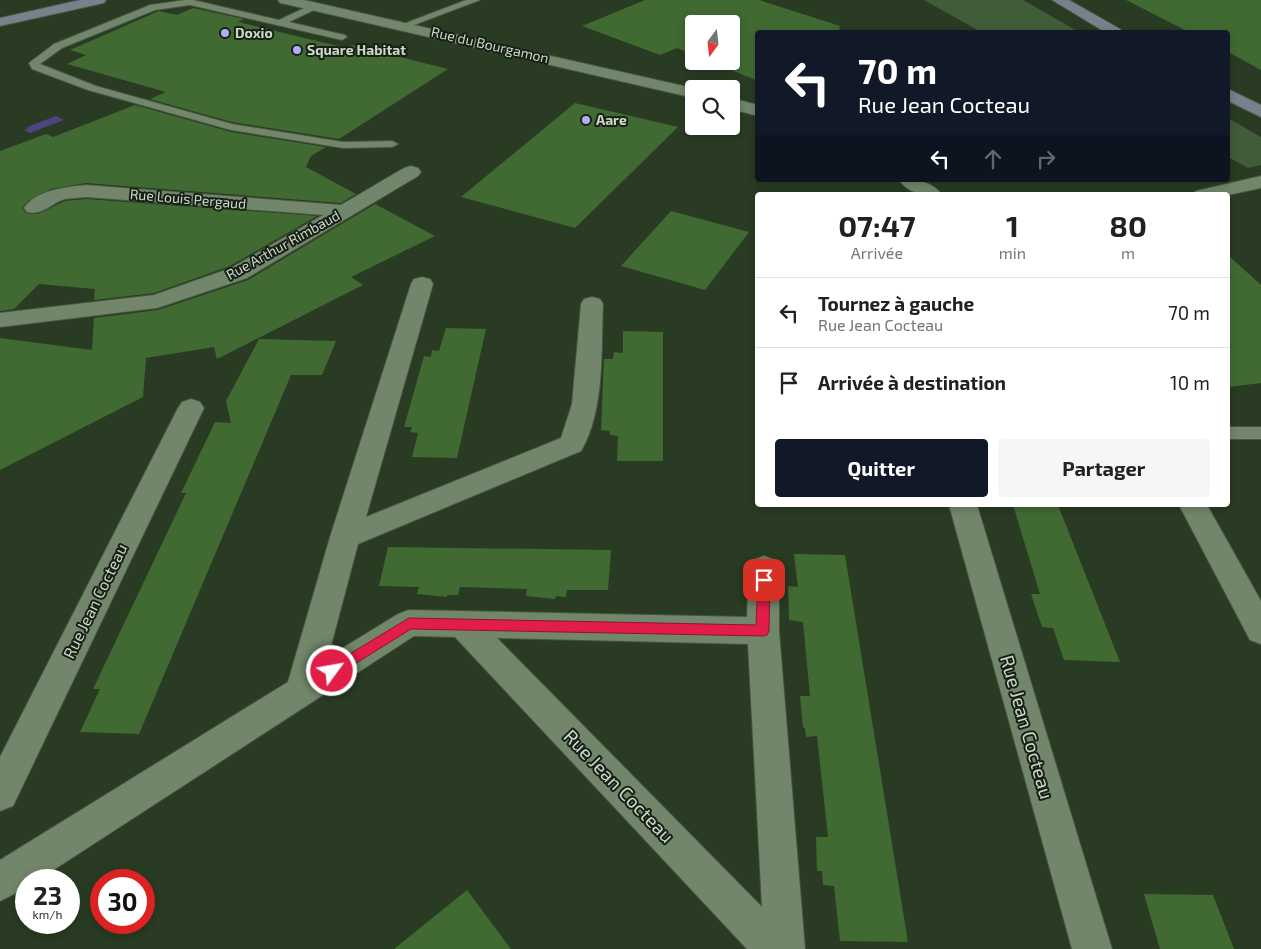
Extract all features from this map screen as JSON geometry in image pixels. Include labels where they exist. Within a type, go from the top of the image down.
[{"type":"main road","points":[[0,16],[67,0]]},
{"type":"main road","points":[[0,22],[99,0]]},
{"type":"main road","points":[[1059,0],[1112,30]]},
{"type":"main road","points":[[1230,95],[1261,112]]},
{"type":"street","name":"Rue du Bourgamon","points":[[285,0],[685,91]]},
{"type":"street","points":[[740,105],[755,109]]},
{"type":"street","name":"Rue Arthur Rimbaud","points":[[0,320],[157,302],[239,272],[411,172]]},
{"type":"street","points":[[912,182],[927,192]]},
{"type":"street","points":[[1216,192],[1261,182]]},
{"type":"street","name":"Rue Louis Pergaud","points":[[34,208],[59,194],[86,191],[345,211]]},
{"type":"street","points":[[302,690],[345,537],[422,284]]},
{"type":"street","points":[[345,537],[572,444],[585,404],[592,304]]},
{"type":"street","name":"Rue Jean Cocteau","points":[[0,794],[191,408]]},
{"type":"street","name":"Rue Jean Cocteau","points":[[964,507],[1092,949]]},
{"type":"street","points":[[1194,507],[1257,617]]},
{"type":"street","points":[[764,568],[763,631],[785,949]]},
{"type":"street","points":[[0,882],[409,624],[763,631]]},
{"type":"street","name":"Rue Jean Cocteau","points":[[463,624],[775,949]]},
{"type":"lane","points":[[403,26],[475,0]]},
{"type":"lane","points":[[342,37],[190,2],[153,7],[58,46],[34,63],[36,67],[92,88],[231,127],[343,145],[392,144]]},
{"type":"lane","points":[[280,23],[315,6]]},
{"type":"lane","points":[[1230,433],[1261,433]]},
{"type":"green space","points":[[924,0],[1023,0],[1076,30],[977,30]]},
{"type":"green space","points":[[1230,119],[1261,137],[1261,165],[1248,168],[1230,158]]},
{"type":"shaded area","points":[[56,116],[64,120],[30,133],[24,130],[29,128],[27,127]]},
{"type":"building","points":[[645,0],[759,0],[840,26],[839,30],[755,30],[755,80],[732,70],[740,70],[740,15],[685,15],[685,51],[677,48],[660,55],[582,26]]},
{"type":"building","points":[[1126,0],[1261,0],[1261,70],[1230,53],[1230,30],[1185,30]]},
{"type":"building","points":[[193,8],[244,19],[238,22],[346,48],[352,45],[448,69],[339,139],[232,122],[150,99],[166,92],[67,64],[86,55],[70,50],[159,11],[177,15]]},
{"type":"building","points":[[575,103],[678,127],[575,228],[461,197]]},
{"type":"building","points":[[135,105],[231,132],[326,147],[311,156],[306,167],[356,194],[341,203],[86,183],[51,189],[28,201],[22,208],[26,213],[38,214],[65,201],[86,199],[317,216],[230,266],[154,293],[94,300],[95,289],[39,284],[14,309],[0,311],[0,151],[46,134],[53,137]]},
{"type":"building","points":[[375,204],[435,236],[351,277],[363,285],[217,359],[214,347],[146,358],[143,397],[0,470],[0,338],[92,350],[94,318],[158,310],[248,280]]},
{"type":"building","points":[[671,211],[749,232],[705,290],[621,266]]},
{"type":"building","points":[[1230,257],[1261,285],[1261,383],[1230,387]]},
{"type":"building","points":[[446,328],[486,329],[457,458],[412,457],[418,433],[410,432],[412,427],[404,427],[424,356],[431,357],[432,350],[439,351]]},
{"type":"building","points":[[623,331],[663,332],[663,461],[617,461],[618,436],[610,435],[610,431],[601,430],[604,359],[613,359],[614,352],[623,353]]},
{"type":"building","points":[[259,339],[336,341],[322,375],[291,375],[139,734],[80,732],[100,689],[93,689],[186,493],[181,493],[215,422],[231,423],[226,401]]},
{"type":"building","points":[[1014,507],[1059,507],[1120,662],[1064,660],[1053,628],[1042,627],[1031,594],[1040,594]]},
{"type":"building","points":[[388,547],[611,550],[608,590],[567,590],[566,597],[556,596],[555,599],[526,596],[527,589],[460,587],[458,595],[447,595],[447,597],[417,594],[419,587],[379,586]]},
{"type":"building","points":[[794,554],[845,555],[908,942],[840,941],[834,886],[823,885],[822,871],[817,871],[816,837],[828,837],[817,736],[806,737],[805,728],[803,727],[800,696],[810,696],[803,622],[789,620],[788,586],[798,587]]},
{"type":"building","points":[[467,890],[511,949],[394,949]]},
{"type":"building","points":[[1144,894],[1213,895],[1234,949],[1160,949]]},
{"type":"place","name":"Doxio","points":[[225,33]]},
{"type":"place","name":"Square Habitat","points":[[297,50]]},
{"type":"place","name":"Aare","points":[[586,120]]},
{"type":"route","points":[[332,671],[409,624],[763,631],[764,580]]}]
